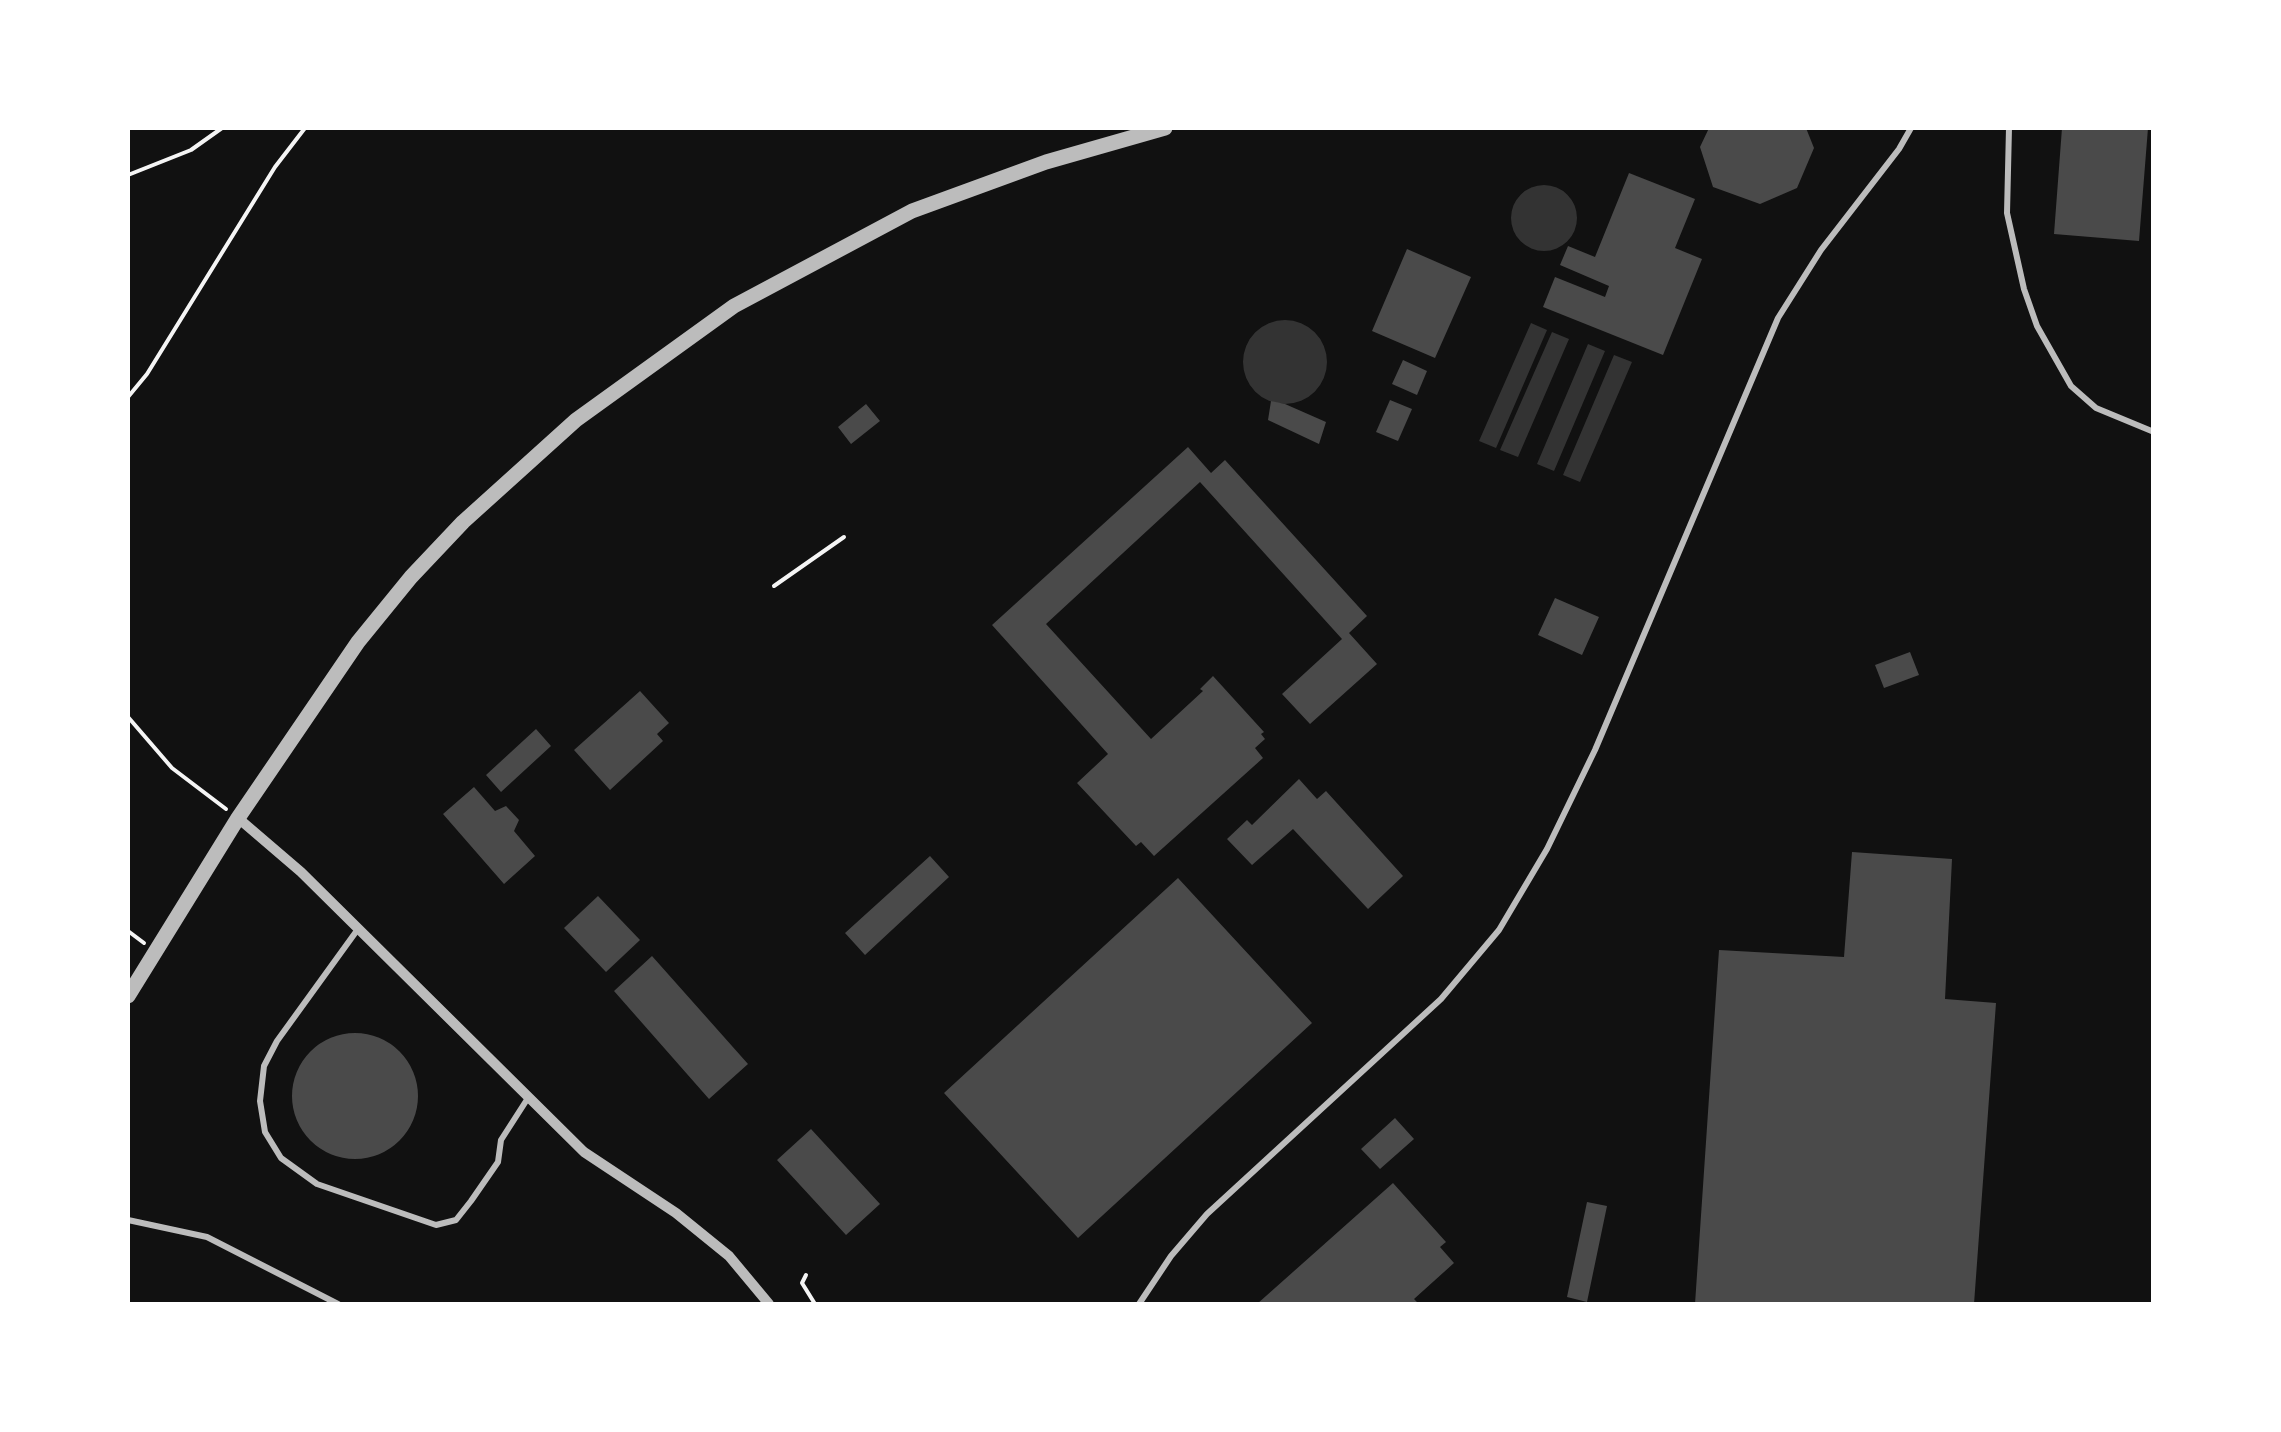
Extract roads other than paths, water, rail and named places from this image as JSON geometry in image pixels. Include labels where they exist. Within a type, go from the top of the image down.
[{"type":"street","points":[[128,996],[238,818],[358,642],[463,522],[562,433],[734,306],[912,211],[1046,162],[1165,128]]},
{"type":"street","points":[[238,818],[301,872],[584,1152],[676,1213],[730,1256],[769,1304]]},
{"type":"lane","points":[[1139,1304],[1171,1256],[1207,1214],[1441,999],[1499,930],[1547,849],[1595,750],[1778,318],[1821,250],[1911,128]]},
{"type":"lane","points":[[2009,128],[2007,213],[2024,290],[2037,326],[2071,386],[2096,408],[2154,432]]},
{"type":"lane","points":[[359,928],[264,1066],[260,1101],[266,1132],[281,1158],[316,1184],[436,1224],[456,1220],[498,1162],[501,1140],[528,1097]]},
{"type":"lane","points":[[128,1220],[207,1237],[338,1304]]}]
